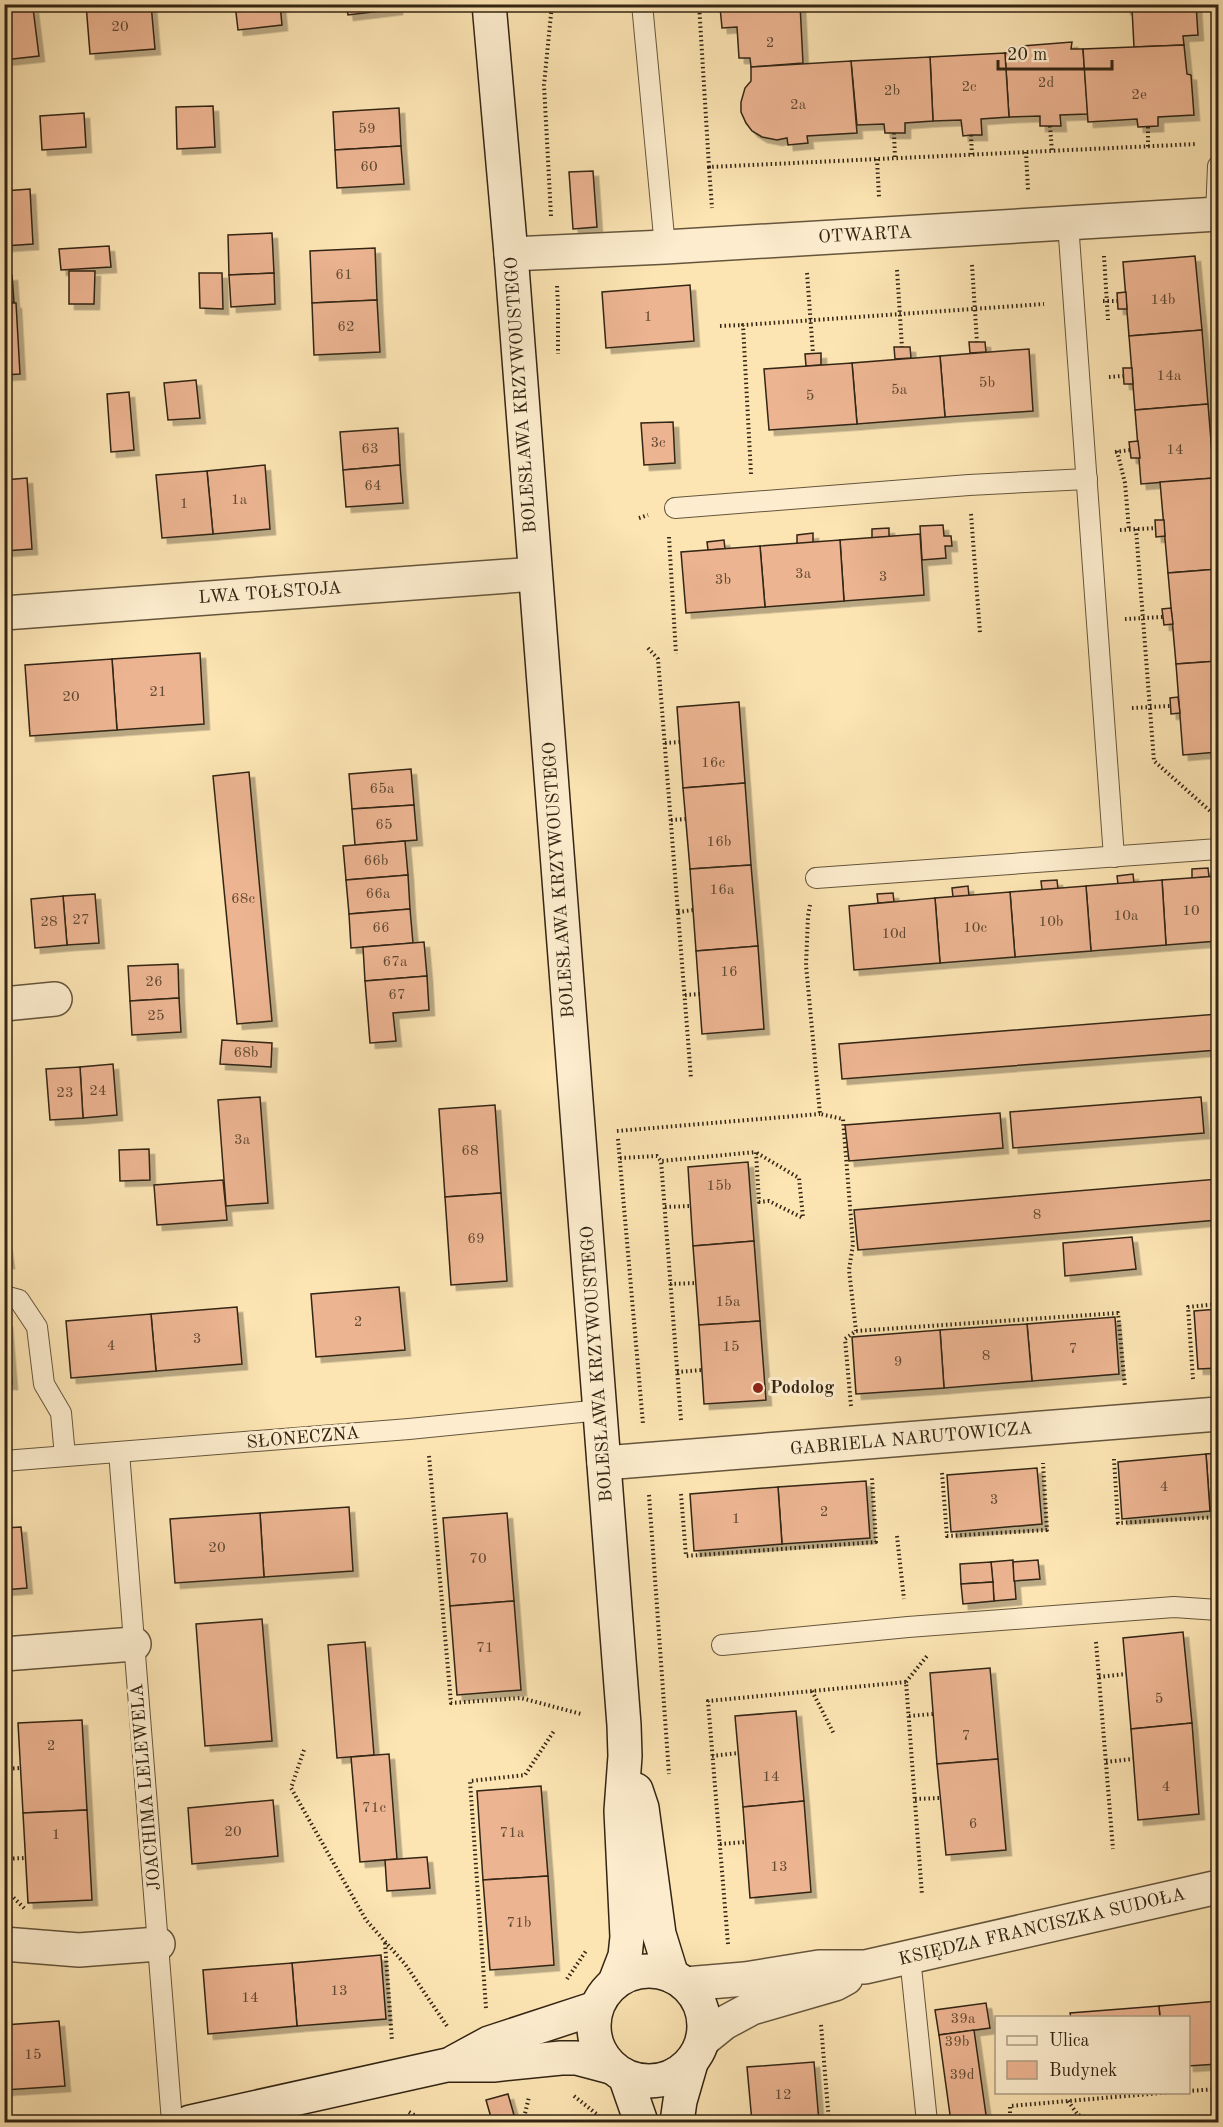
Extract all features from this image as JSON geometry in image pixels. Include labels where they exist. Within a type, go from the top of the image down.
[{"type":"street","name":"BOLESŁAWA KRZYWOUSTEGO","points":[[489,4],[511,254],[601,1410],[625,1756],[621,1811],[627,1937],[625,1956],[605,1995]]},
{"type":"street","name":"OTWARTA","points":[[511,254],[1217,214]]},
{"type":"street","name":"LWA TOŁSTOJA","points":[[4,613],[535,574]]},
{"type":"street","points":[[4,1004],[55,999]]},
{"type":"street","name":"GABRIELA NARUTOWICZA","points":[[604,1463],[1218,1414]]},
{"type":"street","points":[[4,1654],[134,1644]]},
{"type":"street","name":"BOLESŁAWA KRZYWOUSTEGO","points":[[625,1756],[642,1809],[659,1934],[679,1980]]},
{"type":"street","name":"KSIĘDZA FRANCISZKA SUDOŁA","points":[[679,1980],[745,1979],[819,1968],[865,1967],[1218,1887]]},
{"type":"street","points":[[4,1944],[79,1950],[158,1944]]},
{"type":"street","name":"KSIĘDZA FRANCISZKA SUDOŁA","points":[[697,2051],[724,2023],[752,2008],[835,1984],[865,1967]]},
{"type":"street","points":[[447,2065],[489,2043],[605,1995],[628,1975],[642,1971],[658,1971],[679,1980],[695,1996],[702,2009],[705,2024],[680,2101],[677,2122]]},
{"type":"street","points":[[605,1995],[593,2024],[595,2040],[601,2055],[618,2072],[641,2122]]},
{"type":"street","points":[[190,2122],[230,2118],[447,2065],[493,2065],[577,2058],[639,2080],[653,2081],[667,2079],[680,2072],[697,2051]]},
{"type":"lane","points":[[642,4],[665,247]]},
{"type":"lane","points":[[1217,214],[1218,166]]},
{"type":"lane","points":[[1068,223],[1114,857]]},
{"type":"lane","points":[[675,508],[1087,478]]},
{"type":"lane","points":[[816,878],[1218,849]]},
{"type":"lane","points":[[4,1296],[19,1300],[37,1327],[44,1384],[61,1413],[65,1456]]},
{"type":"lane","name":"SŁONECZNA","points":[[4,1461],[409,1429],[601,1410]]},
{"type":"lane","name":"JOACHIMA LELEWELA","points":[[119,1452],[172,2122]]},
{"type":"lane","points":[[722,1645],[908,1627],[1174,1607],[1218,1610]]},
{"type":"lane","points":[[910,1957],[927,2122]]},
{"type":"path","points":[[552,4],[544,85],[558,305],[557,363]]},
{"type":"path","points":[[699,4],[709,167],[1207,144]]},
{"type":"path","points":[[1050,126],[1052,151]]},
{"type":"path","points":[[1148,127],[1148,147]]},
{"type":"path","points":[[894,133],[895,158]]},
{"type":"path","points":[[971,135],[972,155]]},
{"type":"path","points":[[969,229],[977,342]]},
{"type":"path","points":[[894,233],[902,347]]},
{"type":"path","points":[[804,238],[813,353]]},
{"type":"path","points":[[1103,255],[1108,323]]},
{"type":"path","points":[[720,326],[1074,302]]},
{"type":"path","points":[[743,325],[752,502]]},
{"type":"path","points":[[1111,366],[1112,388]]},
{"type":"path","points":[[1116,441],[1125,483],[1129,530]]},
{"type":"path","points":[[969,485],[980,633]]},
{"type":"path","points":[[1092,532],[1155,528]]},
{"type":"path","points":[[1137,529],[1154,761],[1218,818]]},
{"type":"path","points":[[676,654],[667,537],[679,536]]},
{"type":"path","points":[[1097,621],[1163,617]]},
{"type":"path","points":[[648,648],[658,659],[691,1078]]},
{"type":"path","points":[[1104,709],[1170,706]]},
{"type":"path","points":[[665,743],[680,742]]},
{"type":"path","points":[[671,820],[686,819]]},
{"type":"path","points":[[816,878],[808,916],[806,965],[820,1114]]},
{"type":"path","points":[[678,912],[693,910]]},
{"type":"path","points":[[685,995],[700,994]]},
{"type":"path","points":[[670,1784],[647,1459],[617,1131],[820,1114],[843,1119],[853,1244],[849,1270],[856,1331]]},
{"type":"path","points":[[661,1161],[756,1152],[799,1178],[803,1218],[769,1202],[759,1202],[756,1152]]},
{"type":"path","points":[[620,1158],[657,1156],[661,1161],[681,1425]]},
{"type":"path","points":[[665,1207],[690,1206]]},
{"type":"path","points":[[670,1284],[696,1282]]},
{"type":"path","points":[[1193,1384],[1188,1307],[1218,1304]]},
{"type":"path","points":[[851,1410],[844,1339],[856,1331],[1118,1313],[1125,1389]]},
{"type":"path","points":[[677,1372],[702,1370]]},
{"type":"path","points":[[1114,1453],[1118,1523],[1218,1517]]},
{"type":"path","points":[[429,1454],[451,1703],[521,1698],[581,1714]]},
{"type":"path","points":[[942,1466],[947,1536],[1047,1530],[1043,1459]]},
{"type":"path","points":[[681,1485],[686,1556],[864,1543],[876,1542],[872,1471]]},
{"type":"path","points":[[897,1536],[908,1627]]},
{"type":"path","points":[[1096,1642],[1113,1849]]},
{"type":"path","points":[[1099,1677],[1126,1674]]},
{"type":"path","points":[[729,1945],[708,1701],[906,1682],[922,1895]]},
{"type":"path","points":[[812,1691],[834,1734]]},
{"type":"path","points":[[909,1716],[933,1714]]},
{"type":"path","points":[[486,2008],[470,1781],[525,1775],[554,1731]]},
{"type":"path","points":[[304,1750],[291,1788],[366,1920],[405,1964],[449,2029]]},
{"type":"path","points":[[712,1756],[739,1753]]},
{"type":"path","points":[[1106,1762],[1133,1760]]},
{"type":"path","points":[[4,1769],[20,1768]]},
{"type":"path","points":[[915,1799],[940,1798]]},
{"type":"path","points":[[1213,1848],[1218,1837]]},
{"type":"path","points":[[720,1844],[746,1842]]},
{"type":"path","points":[[4,1859],[25,1858]]},
{"type":"path","points":[[385,1942],[392,2041]]},
{"type":"path","points":[[567,1980],[592,1942]]},
{"type":"path","points":[[820,2015],[829,2122]]},
{"type":"path","points":[[1190,2091],[1218,2089]]},
{"type":"path","points":[[522,2122],[530,2091]]},
{"type":"path","points":[[1010,2122],[1010,2106],[1150,2094]]},
{"type":"path","points":[[1068,2101],[1078,2115],[1102,2122]]},
{"type":"path","points":[[403,2108],[426,2122]]},
{"type":"building","points":[[86,4],[151,4],[155,49],[90,54]]},
{"type":"building","points":[[235,4],[280,4],[282,25],[238,30]]},
{"type":"building","points":[[346,4],[397,4],[397,9],[348,15]]},
{"type":"building","points":[[735,4],[800,4],[803,63],[751,67],[750,58],[739,58],[737,27],[722,28],[720,7],[735,6]]},
{"type":"building","points":[[1125,4],[1196,4],[1198,35],[1183,36],[1184,45],[1134,47],[1132,9],[1125,9]]},
{"type":"building","points":[[33,8],[39,56],[4,60],[4,11]]},
{"type":"building","points":[[1072,42],[1071,49],[1083,49],[1088,114],[1060,115],[1061,126],[1040,126],[1040,116],[1009,117],[1005,53],[1022,52],[1022,46]]},
{"type":"building","points":[[1184,45],[1187,74],[1191,75],[1194,115],[1158,117],[1158,126],[1138,127],[1137,119],[1088,122],[1083,49]]},
{"type":"building","points":[[1005,53],[1009,117],[981,119],[982,135],[963,136],[961,120],[933,121],[930,57]]},
{"type":"building","points":[[930,57],[933,121],[905,123],[905,133],[885,133],[884,124],[857,125],[851,61]]},
{"type":"building","points":[[851,61],[857,133],[807,136],[808,143],[788,145],[787,138],[777,140],[762,137],[752,131],[746,123],[741,112],[741,102],[745,88],[751,81],[751,67]]},
{"type":"building","points":[[213,106],[215,147],[177,149],[176,107]]},
{"type":"building","points":[[399,108],[401,146],[335,150],[333,112]]},
{"type":"building","points":[[84,113],[86,147],[42,150],[40,116]]},
{"type":"building","points":[[401,146],[404,184],[337,188],[335,150]]},
{"type":"building","points":[[593,171],[597,227],[573,229],[569,172]]},
{"type":"building","points":[[30,189],[33,244],[4,246],[4,191]]},
{"type":"building","points":[[272,233],[274,273],[229,275],[228,235]]},
{"type":"building","points":[[109,246],[111,267],[61,270],[59,249]]},
{"type":"building","points":[[375,248],[377,300],[312,303],[310,251]]},
{"type":"building","points":[[1195,256],[1202,330],[1129,336],[1123,262]]},
{"type":"building","points":[[69,271],[95,271],[94,304],[69,304]]},
{"type":"building","points":[[199,273],[222,273],[223,309],[200,308]]},
{"type":"building","points":[[274,273],[275,304],[231,307],[229,275]]},
{"type":"building","points":[[12,275],[14,302],[4,302],[4,276]]},
{"type":"building","points":[[690,285],[694,341],[606,348],[602,292]]},
{"type":"building","points":[[1126,292],[1127,309],[1118,309],[1117,293]]},
{"type":"building","points":[[377,300],[380,352],[314,355],[312,303]]},
{"type":"building","points":[[4,303],[16,303],[20,374],[4,375]]},
{"type":"building","points":[[1202,330],[1208,404],[1135,410],[1129,336]]},
{"type":"building","points":[[969,342],[985,342],[986,352],[970,353]]},
{"type":"building","points":[[894,347],[910,347],[911,358],[895,359]]},
{"type":"building","points":[[1029,349],[1033,411],[945,417],[940,356]]},
{"type":"building","points":[[821,353],[821,365],[806,366],[805,354]]},
{"type":"building","points":[[940,356],[945,417],[857,424],[852,363]]},
{"type":"building","points":[[852,363],[857,424],[769,430],[764,369]]},
{"type":"building","points":[[1123,368],[1132,368],[1133,384],[1124,384]]},
{"type":"building","points":[[196,380],[200,418],[168,420],[164,383]]},
{"type":"building","points":[[129,392],[134,450],[111,452],[107,394]]},
{"type":"building","points":[[1208,404],[1214,478],[1141,484],[1135,410]]},
{"type":"building","points":[[673,422],[675,463],[644,465],[641,423]]},
{"type":"building","points":[[398,428],[400,465],[343,470],[340,432]]},
{"type":"building","points":[[1138,441],[1140,458],[1131,458],[1129,442]]},
{"type":"building","points":[[265,465],[270,529],[213,534],[207,471]]},
{"type":"building","points":[[400,465],[403,503],[346,507],[343,470]]},
{"type":"building","points":[[207,471],[213,534],[162,538],[156,475]]},
{"type":"building","points":[[27,478],[32,549],[4,551],[4,480]]},
{"type":"building","points":[[1218,478],[1218,569],[1168,573],[1160,482]]},
{"type":"building","points":[[1155,520],[1164,520],[1165,536],[1156,537]]},
{"type":"building","points":[[943,525],[944,536],[951,536],[952,546],[945,546],[946,558],[922,560],[920,526]]},
{"type":"building","points":[[889,528],[889,537],[872,538],[872,529]]},
{"type":"building","points":[[813,533],[813,543],[797,544],[797,535]]},
{"type":"building","points":[[920,534],[924,595],[844,601],[840,540]]},
{"type":"building","points":[[724,540],[725,549],[708,550],[707,542]]},
{"type":"building","points":[[840,540],[844,601],[765,607],[760,546]]},
{"type":"building","points":[[760,546],[765,607],[686,613],[681,552]]},
{"type":"building","points":[[1218,569],[1218,661],[1176,664],[1168,573]]},
{"type":"building","points":[[1171,608],[1173,624],[1164,625],[1162,609]]},
{"type":"building","points":[[200,653],[204,724],[117,730],[112,659]]},
{"type":"building","points":[[112,659],[117,730],[30,736],[25,665]]},
{"type":"building","points":[[1218,661],[1218,752],[1183,755],[1176,664]]},
{"type":"building","points":[[1178,697],[1180,713],[1171,714],[1170,698]]},
{"type":"building","points":[[739,702],[745,783],[683,788],[677,707]]},
{"type":"building","points":[[411,769],[414,805],[352,809],[349,774]]},
{"type":"building","points":[[249,772],[272,1021],[237,1024],[213,776]]},
{"type":"building","points":[[745,783],[751,865],[690,869],[683,788]]},
{"type":"building","points":[[414,805],[417,840],[355,845],[352,809]]},
{"type":"building","points":[[405,841],[408,875],[346,880],[343,846]]},
{"type":"building","points":[[751,865],[758,946],[696,951],[690,869]]},
{"type":"building","points":[[1208,868],[1209,877],[1192,878],[1192,869]]},
{"type":"building","points":[[1133,874],[1134,883],[1118,884],[1117,876]]},
{"type":"building","points":[[408,875],[410,909],[349,914],[346,880]]},
{"type":"building","points":[[1218,876],[1218,941],[1166,945],[1162,880]]},
{"type":"building","points":[[1057,880],[1058,889],[1042,890],[1041,881]]},
{"type":"building","points":[[1162,880],[1166,945],[1091,951],[1086,886]]},
{"type":"building","points":[[968,886],[969,896],[953,897],[952,888]]},
{"type":"building","points":[[1086,886],[1091,951],[1015,957],[1010,892]]},
{"type":"building","points":[[1010,892],[1015,957],[940,963],[935,898]]},
{"type":"building","points":[[893,893],[894,902],[878,903],[877,894]]},
{"type":"building","points":[[95,894],[99,943],[67,945],[63,896]]},
{"type":"building","points":[[63,896],[67,945],[35,948],[31,899]]},
{"type":"building","points":[[935,898],[940,963],[854,970],[849,906]]},
{"type":"building","points":[[410,909],[413,943],[351,948],[349,914]]},
{"type":"building","points":[[424,942],[427,976],[365,981],[363,947]]},
{"type":"building","points":[[758,946],[764,1029],[702,1034],[696,951]]},
{"type":"building","points":[[178,964],[179,998],[130,1001],[128,966]]},
{"type":"building","points":[[427,976],[429,1010],[393,1013],[396,1041],[370,1043],[365,981]]},
{"type":"building","points":[[179,998],[181,1032],[132,1035],[130,1001]]},
{"type":"building","points":[[1218,1014],[1218,1050],[842,1079],[839,1044]]},
{"type":"building","points":[[222,1040],[272,1043],[271,1067],[220,1064]]},
{"type":"building","points":[[113,1064],[117,1115],[83,1118],[80,1067]]},
{"type":"building","points":[[80,1067],[83,1118],[50,1120],[46,1069]]},
{"type":"building","points":[[260,1097],[268,1203],[226,1206],[218,1100]]},
{"type":"building","points":[[1201,1097],[1204,1133],[1013,1148],[1010,1112]]},
{"type":"building","points":[[495,1105],[501,1193],[445,1197],[439,1109]]},
{"type":"building","points":[[1000,1113],[1003,1148],[849,1161],[845,1125]]},
{"type":"building","points":[[149,1149],[150,1180],[120,1181],[119,1150]]},
{"type":"building","points":[[748,1162],[754,1241],[693,1246],[688,1167]]},
{"type":"building","points":[[1218,1179],[1218,1220],[858,1250],[854,1210]]},
{"type":"building","points":[[223,1180],[227,1220],[157,1225],[154,1185]]},
{"type":"building","points":[[501,1193],[507,1281],[451,1285],[445,1197]]},
{"type":"building","points":[[4,1228],[9,1263],[4,1263]]},
{"type":"building","points":[[1132,1237],[1136,1269],[1065,1276],[1063,1243]]},
{"type":"building","points":[[754,1241],[760,1321],[699,1325],[693,1246]]},
{"type":"building","points":[[399,1287],[405,1350],[316,1357],[311,1294]]},
{"type":"building","points":[[237,1307],[242,1364],[156,1371],[151,1314]]},
{"type":"building","points":[[1218,1309],[1218,1368],[1198,1369],[1194,1311]]},
{"type":"building","points":[[151,1314],[156,1371],[71,1378],[66,1321]]},
{"type":"building","points":[[1115,1317],[1119,1374],[1032,1381],[1027,1324]]},
{"type":"building","points":[[760,1321],[766,1400],[704,1404],[699,1325]]},
{"type":"building","points":[[4,1322],[7,1322],[12,1384],[4,1384]]},
{"type":"building","points":[[1027,1324],[1032,1381],[944,1388],[940,1330]]},
{"type":"building","points":[[940,1330],[944,1388],[856,1394],[852,1337]]},
{"type":"building","points":[[1218,1453],[1218,1511],[1210,1511],[1206,1454]]},
{"type":"building","points":[[1206,1454],[1210,1511],[1122,1519],[1118,1462]]},
{"type":"building","points":[[1037,1468],[1042,1524],[951,1532],[947,1475]]},
{"type":"building","points":[[866,1481],[870,1538],[782,1544],[778,1487]]},
{"type":"building","points":[[778,1487],[782,1544],[694,1551],[690,1494]]},
{"type":"building","points":[[349,1507],[353,1571],[264,1577],[260,1513]]},
{"type":"building","points":[[260,1513],[264,1577],[175,1583],[170,1519]]},
{"type":"building","points":[[507,1513],[514,1601],[450,1606],[443,1518]]},
{"type":"building","points":[[21,1527],[27,1588],[4,1590],[4,1528]]},
{"type":"building","points":[[1013,1560],[1016,1599],[994,1601],[991,1562]]},
{"type":"building","points":[[1038,1560],[1040,1579],[1014,1581],[1013,1562]]},
{"type":"building","points":[[991,1562],[993,1582],[961,1584],[960,1564]]},
{"type":"building","points":[[993,1582],[994,1601],[963,1604],[961,1584]]},
{"type":"building","points":[[514,1601],[521,1690],[457,1695],[450,1606]]},
{"type":"building","points":[[262,1619],[272,1741],[205,1746],[196,1624]]},
{"type":"building","points":[[1183,1632],[1192,1723],[1131,1729],[1123,1638]]},
{"type":"building","points":[[365,1642],[374,1755],[337,1758],[328,1645]]},
{"type":"building","points":[[990,1668],[998,1759],[937,1764],[930,1673]]},
{"type":"building","points":[[796,1711],[804,1801],[743,1807],[735,1716]]},
{"type":"building","points":[[82,1720],[87,1810],[23,1813],[18,1723]]},
{"type":"building","points":[[1192,1723],[1199,1814],[1138,1820],[1131,1729]]},
{"type":"building","points":[[389,1754],[397,1859],[360,1862],[351,1757]]},
{"type":"building","points":[[998,1759],[1006,1850],[946,1855],[937,1764]]},
{"type":"building","points":[[541,1786],[548,1876],[483,1880],[477,1791]]},
{"type":"building","points":[[273,1800],[278,1856],[192,1864],[188,1808]]},
{"type":"building","points":[[804,1801],[811,1892],[750,1898],[743,1807]]},
{"type":"building","points":[[87,1810],[92,1900],[28,1903],[23,1813]]},
{"type":"building","points":[[427,1857],[430,1888],[387,1891],[385,1860]]},
{"type":"building","points":[[548,1876],[554,1965],[490,1970],[483,1880]]},
{"type":"building","points":[[381,1955],[386,2019],[297,2026],[292,1963]]},
{"type":"building","points":[[292,1963],[297,2026],[208,2034],[203,1970]]},
{"type":"building","points":[[1218,2001],[1218,2064],[1190,2066],[1190,2016],[1160,2016],[1159,2006]]},
{"type":"building","points":[[986,2003],[990,2028],[939,2035],[935,2010]]},
{"type":"building","points":[[1159,2006],[1160,2016],[1071,2016],[1070,2013]]},
{"type":"building","points":[[59,2021],[65,2086],[4,2090],[4,2025]]},
{"type":"building","points":[[974,2030],[987,2122],[951,2122],[939,2035]]},
{"type":"building","points":[[814,2062],[819,2122],[752,2122],[747,2067]]},
{"type":"building","points":[[508,2094],[514,2115],[492,2121],[486,2100]]},
{"type":"place","name":"Podolog","points":[[758,1388]]}]
